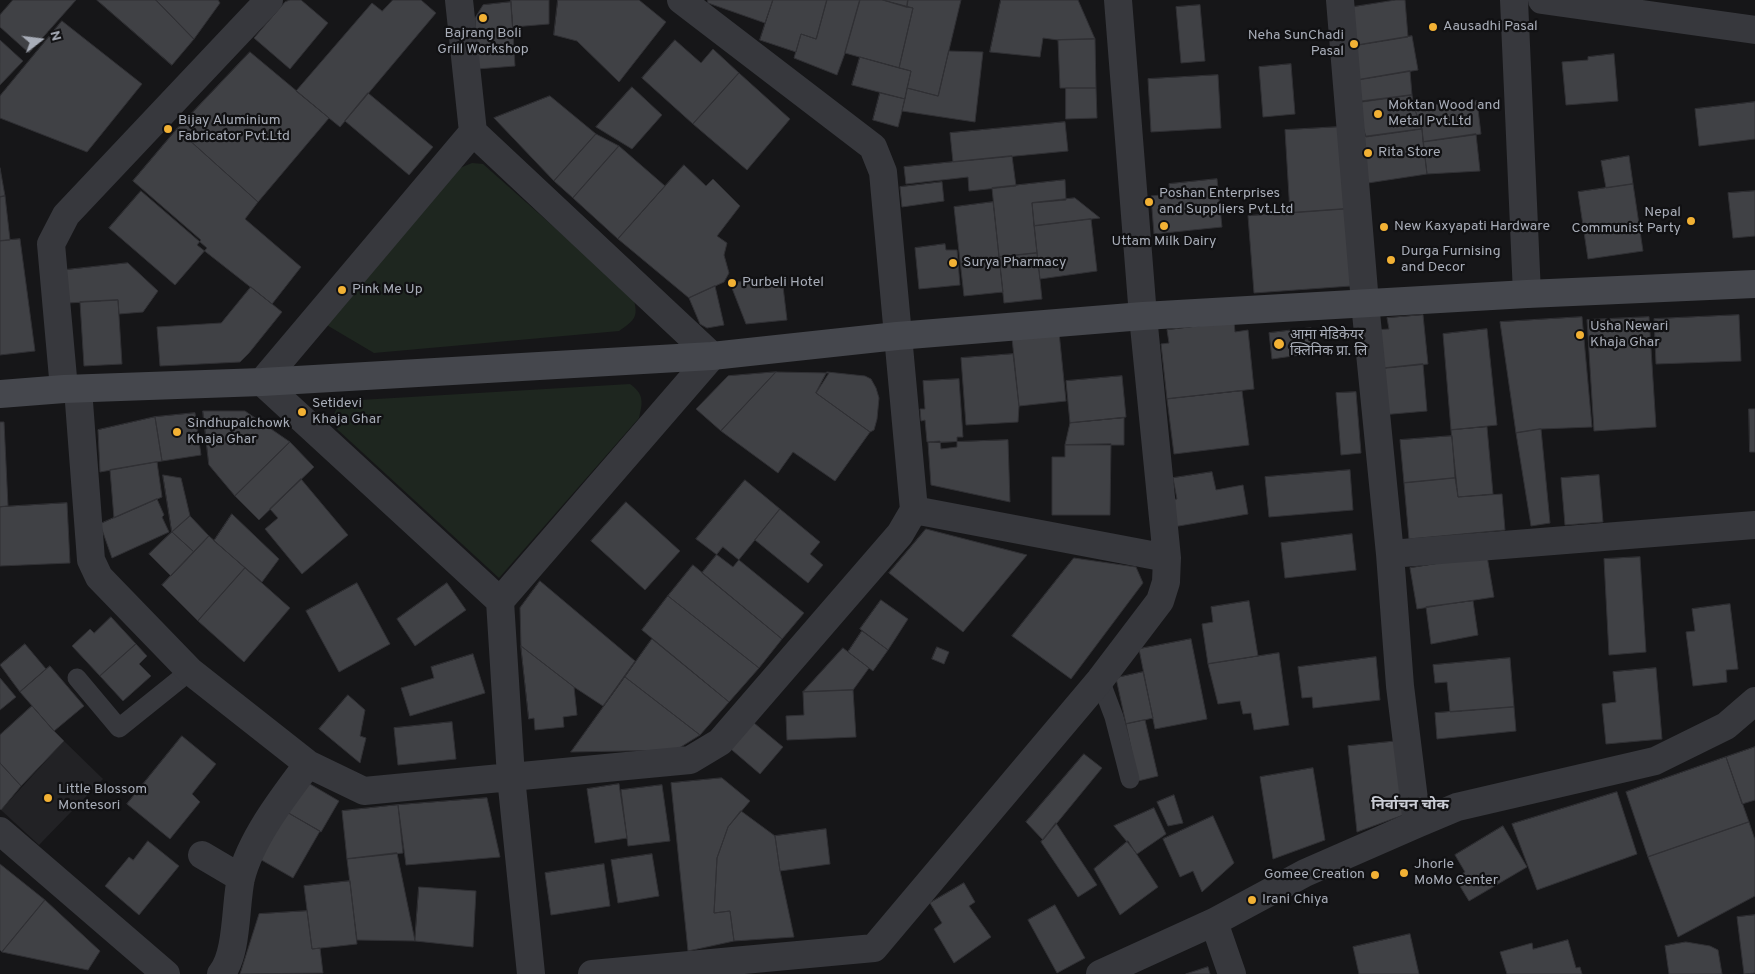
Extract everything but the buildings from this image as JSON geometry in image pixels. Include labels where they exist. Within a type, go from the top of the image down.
[{"type":"street","points":[[269,0],[66,215],[51,244],[71,389],[91,560],[98,578],[190,671],[308,764],[364,790],[690,760],[720,742],[900,534],[914,510],[883,172],[873,147],[681,0]]},
{"type":"street","points":[[459,0],[474,132],[712,356]]},
{"type":"street","points":[[592,974],[874,948],[1100,680],[1160,601],[1166,582],[1167,558],[1143,316],[1118,0]]},
{"type":"street","points":[[1340,0],[1365,303],[1390,554],[1400,686],[1417,824]]},
{"type":"street","points":[[1514,0],[1526,294]]},
{"type":"street","points":[[1542,0],[1755,30]]},
{"type":"street","points":[[262,382],[474,132]]},
{"type":"street","points":[[0,394],[71,389],[262,382],[712,356],[897,336],[1143,316],[1526,294],[1755,284]]},
{"type":"street","points":[[500,601],[712,356]]},
{"type":"street","points":[[262,382],[500,601],[512,777],[531,974]]},
{"type":"street","points":[[914,510],[1167,558]]},
{"type":"street","points":[[1390,554],[1755,525]]},
{"type":"street","points":[[1100,974],[1214,922],[1305,873],[1457,807],[1655,761],[1726,726],[1755,701]]},
{"type":"street","points":[[221,974],[226,968],[232,944],[241,878],[253,848],[278,804],[308,764]]},
{"type":"street","points":[[0,831],[166,974]]},
{"type":"street","points":[[202,855],[241,878]]},
{"type":"street","points":[[1214,922],[1232,974]]},
{"type":"lane","points":[[77,678],[119,728],[190,671]]},
{"type":"lane","points":[[1100,680],[1114,717],[1130,779]]},
{"type":"shaded area","points":[[472,163],[483,164],[633,297],[636,309],[634,317],[629,324],[619,331],[374,353],[325,324],[460,168]]},
{"type":"shaded area","points":[[630,384],[640,395],[641,407],[639,418],[499,578],[338,430],[334,421],[335,412],[343,401]]},
{"type":"shaded area","name":"Little Blossom Montesori","points":[[64,741],[103,779],[39,845],[1,810]]},
{"type":"place","name":"Bajrang Boli Grill Workshop","points":[[483,18]]},
{"type":"place","name":"Aausadhi Pasal","points":[[1433,27]]},
{"type":"place","name":"Neha SunChadi Pasal","points":[[1354,44]]},
{"type":"place","name":"Moktan Wood and Metal Pvt.Ltd","points":[[1378,114]]},
{"type":"place","name":"Bijay Aluminium Fabricator Pvt.Ltd","points":[[168,129]]},
{"type":"place","name":"Rita Store","points":[[1368,153]]},
{"type":"place","name":"Poshan Enterprises and Suppliers Pvt.Ltd","points":[[1149,202]]},
{"type":"place","name":"Nepal Communist Party","points":[[1691,221]]},
{"type":"place","name":"Uttam Milk Dairy","points":[[1164,226]]},
{"type":"place","name":"New Kaxyapati Hardware","points":[[1384,227]]},
{"type":"place","name":"Durga Furnising and Decor","points":[[1391,260]]},
{"type":"place","name":"Surya Pharmacy","points":[[953,263]]},
{"type":"place","name":"Purbeli Hotel","points":[[732,283]]},
{"type":"place","name":"Pink Me Up","points":[[342,290]]},
{"type":"place","name":"Usha Newari Khaja Ghar","points":[[1580,335]]},
{"type":"place","name":"आमा मेडिकेयर क्लिनिक प्रा. लि","points":[[1279,344]]},
{"type":"place","name":"Setidevi Khaja Ghar","points":[[302,412]]},
{"type":"place","name":"Sindhupalchowk Khaja Ghar","points":[[177,432]]},
{"type":"place","name":"Little Blossom Montesori","points":[[48,798]]},
{"type":"place","name":"Jhorle MoMo Center","points":[[1404,873]]},
{"type":"place","name":"Gomee Creation","points":[[1375,875]]},
{"type":"place","name":"Irani Chiya","points":[[1252,900]]},
{"type":"district","name":"निर्वाचन चोक","points":[[1410,806]]}]
